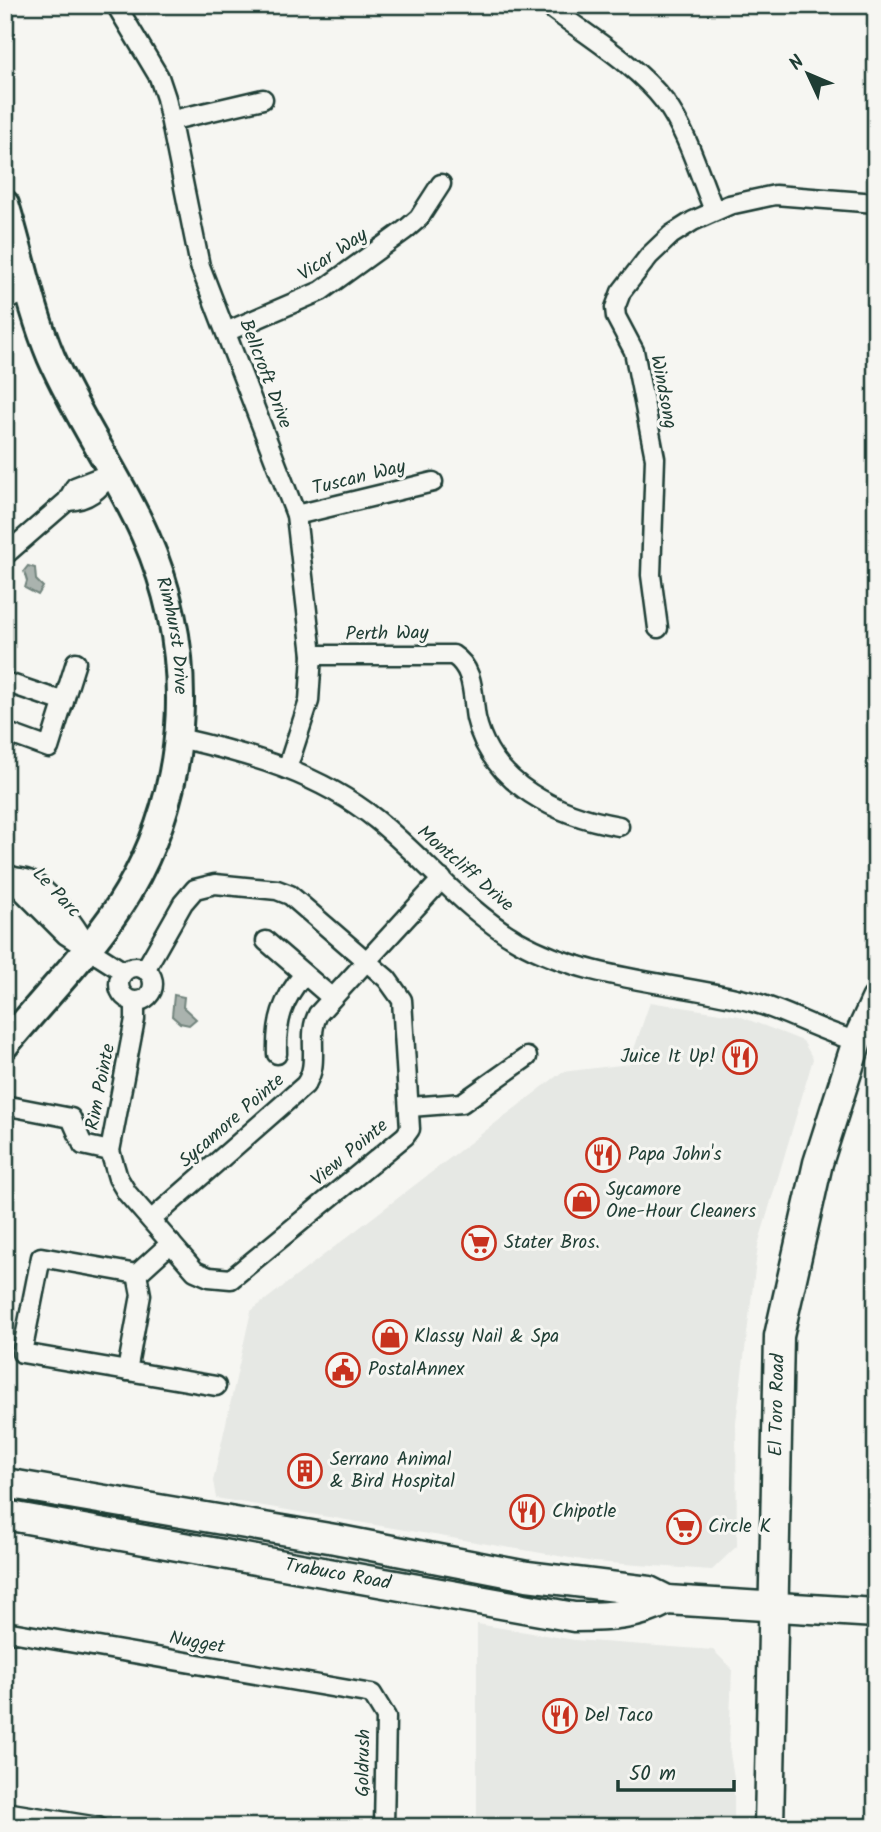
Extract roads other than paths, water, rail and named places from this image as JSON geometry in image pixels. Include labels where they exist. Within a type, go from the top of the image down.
[{"type":"main road","name":"El Toro Road","points":[[769,1827],[779,1336],[818,1163],[857,1041],[876,1000]]},
{"type":"main road","name":"Trabuco Road","points":[[5,1483],[335,1539],[527,1576],[649,1591],[667,1600],[876,1613]]},
{"type":"main road","name":"Trabuco Road","points":[[5,1515],[574,1617],[610,1616],[648,1610],[667,1600]]},
{"type":"main road","points":[[173,1545],[194,1534],[318,1555],[328,1552],[335,1539]]},
{"type":"street","name":"Bellcroft Drive","points":[[116,5],[159,78],[173,120],[200,266],[296,515],[312,655],[309,701],[287,769]]},
{"type":"street","points":[[547,5],[634,72],[664,100],[679,124],[714,210]]},
{"type":"street","points":[[173,120],[263,99]]},
{"type":"street","name":"Vicar Way","points":[[226,332],[293,305],[329,285],[419,218],[441,184]]},
{"type":"street","name":"Windsong","points":[[658,628],[651,575],[655,458],[634,351],[616,317],[615,309],[621,292],[649,256],[682,228],[714,210],[775,195],[876,203]]},
{"type":"street","name":"Rimhurst Drive","points":[[5,204],[17,296],[51,355],[144,534],[170,610],[182,699],[175,773],[149,852],[127,895],[5,1045]]},
{"type":"street","points":[[5,555],[67,501],[81,500],[100,489],[111,473]]},
{"type":"street","name":"Tuscan Way","points":[[296,515],[433,482]]},
{"type":"street","name":"Perth Way","points":[[312,655],[453,655],[468,670],[482,734],[496,760],[518,784],[561,812],[619,826]]},
{"type":"street","points":[[5,732],[49,748],[76,662]]},
{"type":"street","points":[[5,682],[64,702]]},
{"type":"street","name":"Montcliff Drive","points":[[179,738],[252,756],[326,787],[376,819],[484,918],[518,941],[553,957],[592,969],[756,1003],[857,1041]]},
{"type":"street","name":"Le Parc","points":[[9,875],[21,890],[58,918],[65,935],[87,946]]},
{"type":"street","name":"Sycamore Pointe","points":[[151,1220],[305,1085],[313,1068],[314,1021],[365,960],[442,879]]},
{"type":"street","points":[[145,970],[188,895],[204,885],[215,884],[277,890],[290,895],[365,960]]},
{"type":"street","points":[[266,941],[332,998]]},
{"type":"street","points":[[87,946],[124,972]]},
{"type":"street","name":"View Pointe","points":[[171,1243],[195,1271],[209,1277],[231,1279],[405,1136],[410,1129],[402,1000],[387,979],[365,960]]},
{"type":"street","points":[[134,967],[145,970],[153,978],[154,986],[146,999],[135,1002],[124,997],[119,983],[124,972],[134,967]]},
{"type":"street","points":[[277,1054],[276,1022],[289,992],[304,974]]},
{"type":"street","name":"Rim Pointe","points":[[135,1002],[135,1019],[110,1151],[118,1178],[171,1243]]},
{"type":"street","points":[[410,1107],[462,1102],[527,1057]]},
{"type":"street","points":[[9,1106],[71,1118],[83,1146],[110,1151]]},
{"type":"street","points":[[137,1274],[171,1243]]},
{"type":"street","points":[[137,1274],[41,1257],[22,1353],[216,1386]]},
{"type":"street","points":[[127,1371],[141,1295],[137,1274]]},
{"type":"street","name":"Nugget","points":[[5,1631],[337,1689],[359,1690],[372,1694],[377,1702]]},
{"type":"street","name":"Goldrush","points":[[377,1702],[386,1717],[384,1827]]},
{"type":"street","points":[[5,1811],[97,1827]]},
{"type":"place","name":"Juice It Up!","points":[[740,1057]]},
{"type":"place","name":"Papa John's","points":[[603,1155]]},
{"type":"place","name":"Sycamore One-Hour Cleaners","points":[[582,1201]]},
{"type":"place","name":"Stater Bros.","points":[[479,1243]]},
{"type":"place","name":"Klassy Nail & Spa","points":[[390,1337]]},
{"type":"place","name":"PostalAnnex","points":[[343,1370]]},
{"type":"place","name":"Serrano Animal & Bird Hospital","points":[[305,1471]]},
{"type":"place","name":"Chipotle","points":[[527,1512]]},
{"type":"place","name":"Circle K","points":[[684,1527]]},
{"type":"place","name":"Del Taco","points":[[560,1716]]}]
